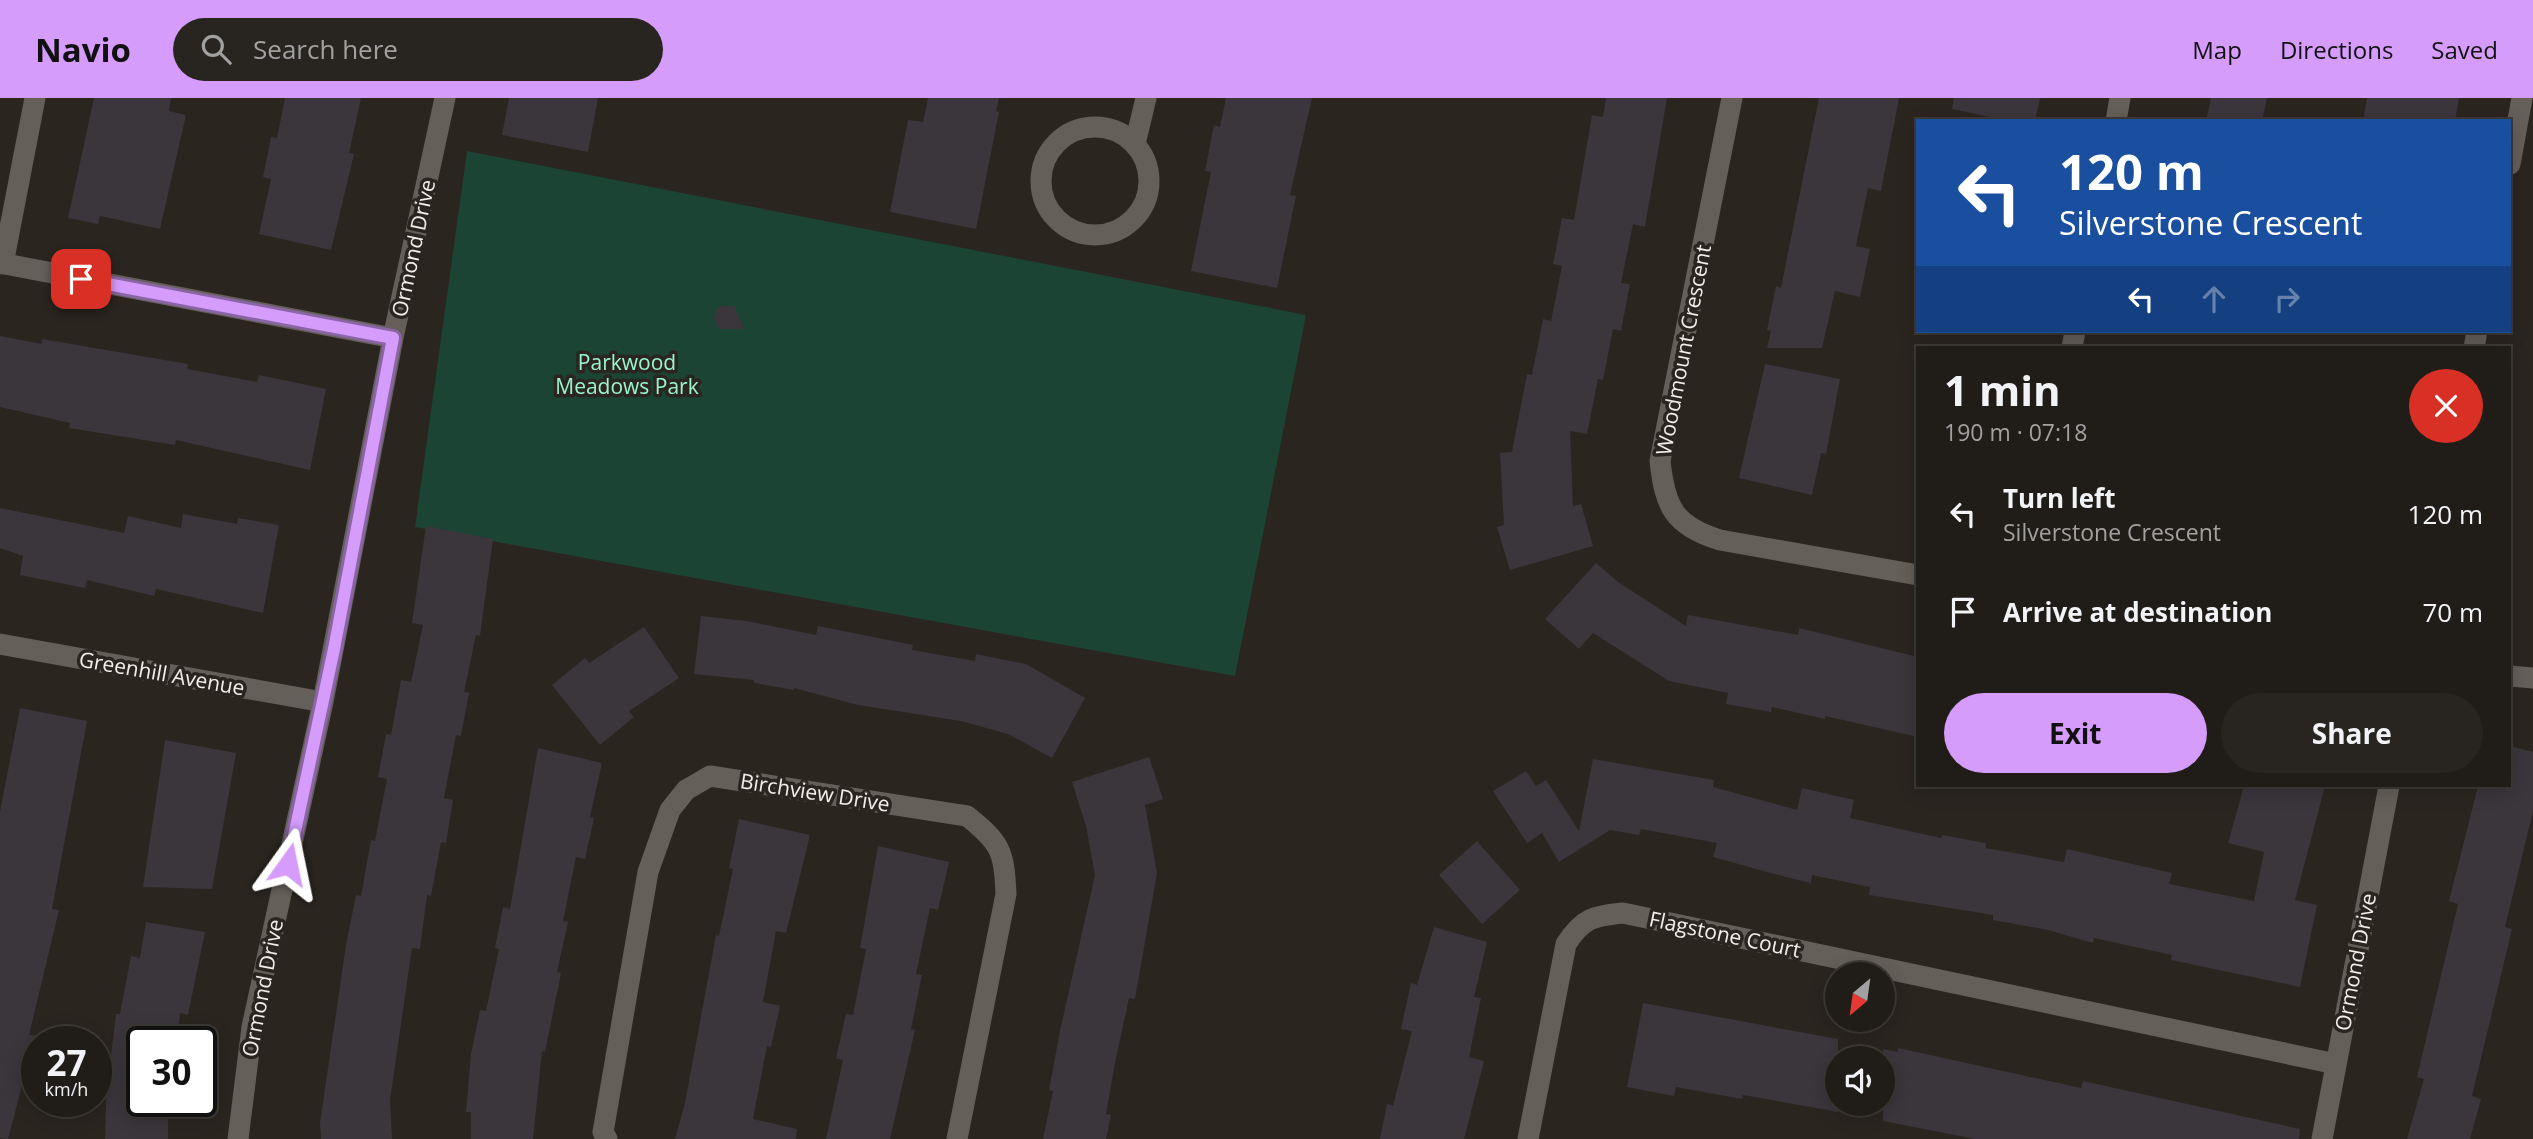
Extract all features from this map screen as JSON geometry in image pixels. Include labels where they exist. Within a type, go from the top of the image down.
[{"type":"street","points":[[34,98],[2,264],[393,338]]},
{"type":"street","name":"Ormond Drive","points":[[238,1139],[252,1027],[323,702],[393,338],[446,98]]},
{"type":"street","points":[[1135,144],[1121,133],[1104,128],[1087,128],[1070,133],[1056,144],[1046,158],[1042,184],[1049,209],[1061,223],[1077,232],[1095,235],[1112,232],[1128,224],[1141,211],[1148,194],[1147,168],[1135,144],[1146,98]]},
{"type":"street","name":"Woodmount Crescent","points":[[1732,98],[1660,461],[1664,494],[1676,515],[1695,532],[1720,540],[1916,575]]},
{"type":"street","points":[[2116,119],[2120,98]]},
{"type":"street","points":[[2511,158],[2522,98]]},
{"type":"street","name":"Greenhill Avenue","points":[[0,644],[323,702]]},
{"type":"street","points":[[2511,676],[2533,678]]},
{"type":"street","name":"Birchview Drive","points":[[607,1139],[603,1132],[648,872],[670,810],[685,790],[710,776],[967,816],[990,834],[1005,859],[1006,894],[957,1139]]},
{"type":"street","name":"Ormond Drive","points":[[2322,1139],[2389,787]]},
{"type":"street","name":"Flagstone Court","points":[[1528,1139],[1566,944],[1578,926],[1596,916],[1623,913],[2336,1064]]},
{"type":"green space","name":"Parkwood Meadows Park","points":[[467,151],[1306,315],[1235,676],[415,527]]},
{"type":"building","points":[[94,98],[171,98],[169,111],[186,115],[160,229],[100,216],[98,224],[68,218]]},
{"type":"building","points":[[285,98],[361,98],[349,153],[354,154],[331,250],[259,234],[271,179],[263,177],[271,137],[277,138]]},
{"type":"building","points":[[509,98],[598,98],[588,152],[502,135]]},
{"type":"building","points":[[928,98],[999,98],[996,111],[999,112],[976,229],[890,212],[908,120],[923,122]]},
{"type":"building","points":[[1226,98],[1312,98],[1290,195],[1296,196],[1277,288],[1191,271],[1211,172],[1205,171],[1214,125],[1220,127]]},
{"type":"building","points":[[1606,98],[1667,98],[1645,227],[1633,224],[1621,283],[1630,284],[1621,331],[1613,329],[1603,380],[1598,379],[1587,434],[1570,431],[1573,506],[1581,504],[1593,546],[1510,570],[1497,527],[1504,525],[1500,453],[1512,452],[1527,374],[1532,375],[1543,319],[1551,321],[1562,266],[1553,264],[1562,218],[1574,220],[1592,115],[1603,117]]},
{"type":"building","points":[[1819,98],[1899,98],[1881,191],[1868,188],[1856,246],[1870,249],[1860,297],[1835,291],[1822,348],[1767,348],[1771,331],[1767,330],[1776,286],[1781,288]]},
{"type":"building","points":[[1954,98],[2040,98],[2035,119],[2000,119],[1952,109]]},
{"type":"building","points":[[2211,98],[2267,98],[2262,119],[2206,119]]},
{"type":"building","points":[[2367,98],[2459,98],[2455,119],[2363,119]]},
{"type":"building","points":[[719,306],[734,306],[744,329],[719,329],[713,317]]},
{"type":"building","points":[[0,336],[42,344],[42,339],[188,364],[187,369],[257,382],[259,375],[326,389],[310,470],[176,440],[175,445],[69,428],[70,423],[0,407]]},
{"type":"building","points":[[1765,364],[1840,379],[1826,454],[1821,453],[1812,495],[1739,478]]},
{"type":"building","points":[[0,508],[124,533],[128,516],[181,528],[183,514],[237,524],[238,518],[279,525],[263,613],[156,589],[154,596],[87,580],[85,588],[20,575],[23,556],[0,548]]},
{"type":"building","points":[[426,526],[493,539],[480,636],[476,635],[464,692],[469,693],[461,736],[456,735],[444,798],[453,800],[446,843],[441,842],[431,896],[427,895],[420,949],[412,948],[390,1100],[392,1139],[321,1139],[320,1123],[346,945],[356,895],[361,896],[371,840],[375,841],[387,779],[378,777],[386,734],[391,735],[401,680],[411,682],[423,625],[412,623]]},
{"type":"building","points":[[1596,563],[1618,582],[1686,626],[1688,615],[1798,635],[1799,628],[1916,657],[1916,737],[1825,716],[1825,719],[1772,707],[1771,712],[1726,704],[1728,693],[1669,681],[1593,633],[1579,649],[1545,619]]},
{"type":"building","points":[[701,616],[747,621],[816,635],[818,626],[913,645],[912,650],[975,661],[976,654],[1026,664],[1085,698],[1052,758],[1008,734],[961,721],[858,705],[794,688],[754,683],[754,680],[694,674]]},
{"type":"building","points":[[644,627],[679,678],[629,711],[634,717],[600,745],[552,685],[585,658],[589,663]]},
{"type":"building","points":[[20,708],[87,721],[52,909],[59,910],[31,1026],[21,1026],[21,1089],[8,1139],[0,1138],[0,812]]},
{"type":"building","points":[[165,740],[236,753],[212,889],[143,887]]},
{"type":"building","points":[[2511,746],[2533,752],[2533,811],[2505,927],[2512,929],[2472,1096],[2481,1099],[2470,1139],[2407,1139],[2424,1079],[2417,1077],[2458,904],[2449,901],[2478,787],[2511,787]]},
{"type":"building","points":[[538,748],[602,763],[590,817],[594,818],[585,859],[576,857],[563,921],[568,922],[557,972],[561,973],[545,1052],[542,1051],[533,1139],[471,1139],[471,1112],[466,1112],[471,1054],[480,1010],[486,1011],[499,949],[495,948],[503,907],[510,909]]},
{"type":"building","points":[[1149,757],[1163,799],[1145,805],[1157,873],[1135,999],[1129,998],[1115,1063],[1106,1114],[1111,1115],[1106,1139],[1043,1139],[1053,1091],[1049,1090],[1060,1031],[1095,875],[1086,826],[1072,782]]},
{"type":"building","points":[[1593,759],[1714,780],[1713,787],[1797,810],[1802,788],[1854,800],[1850,818],[1941,838],[1942,835],[1986,843],[1986,848],[2064,862],[2067,849],[2172,873],[2169,884],[2254,901],[2264,852],[2228,843],[2244,787],[2325,787],[2295,900],[2317,905],[2300,987],[2171,960],[2172,955],[2094,938],[2093,943],[2048,930],[1993,920],[1993,915],[1869,895],[1870,887],[1812,875],[1811,883],[1713,857],[1717,843],[1641,829],[1639,835],[1610,830],[1559,862],[1542,833],[1527,843],[1493,791],[1526,771],[1536,786],[1546,780],[1579,831]]},
{"type":"building","points":[[739,819],[810,835],[786,933],[776,931],[763,1002],[780,1006],[771,1047],[767,1046],[753,1119],[797,1129],[796,1139],[675,1139],[685,1103],[716,935],[719,936],[733,869],[729,868]]},
{"type":"building","points":[[1477,841],[1520,890],[1482,924],[1439,875]]},
{"type":"building","points":[[878,846],[949,862],[938,910],[930,908],[916,974],[922,975],[911,1029],[915,1030],[890,1139],[826,1139],[843,1060],[836,1058],[846,1014],[853,1015],[866,949],[860,948]]},
{"type":"building","points":[[146,922],[205,932],[188,1015],[180,1013],[179,1026],[126,1026],[126,1117],[168,1117],[168,1139],[105,1139],[106,1117],[112,1117],[112,1047],[116,1014],[120,1014],[131,956],[140,958]]},
{"type":"building","points":[[1434,927],[1487,942],[1474,997],[1481,998],[1469,1057],[1484,1061],[1464,1139],[1380,1139],[1387,1104],[1393,1106],[1412,1031],[1401,1029],[1411,983],[1417,985]]},
{"type":"building","points":[[1643,1003],[1838,1039],[1838,1046],[1825,1046],[1825,1110],[1743,1095],[1742,1099],[1676,1087],[1674,1096],[1627,1087]]},
{"type":"building","points":[[1898,1048],[2081,1088],[2083,1081],[2300,1129],[2299,1139],[1975,1139],[1883,1121],[1883,1116],[1895,1116],[1895,1051],[1898,1052]]},
{"type":"route","points":[[81,279],[393,338],[334,649],[288,864]]}]
